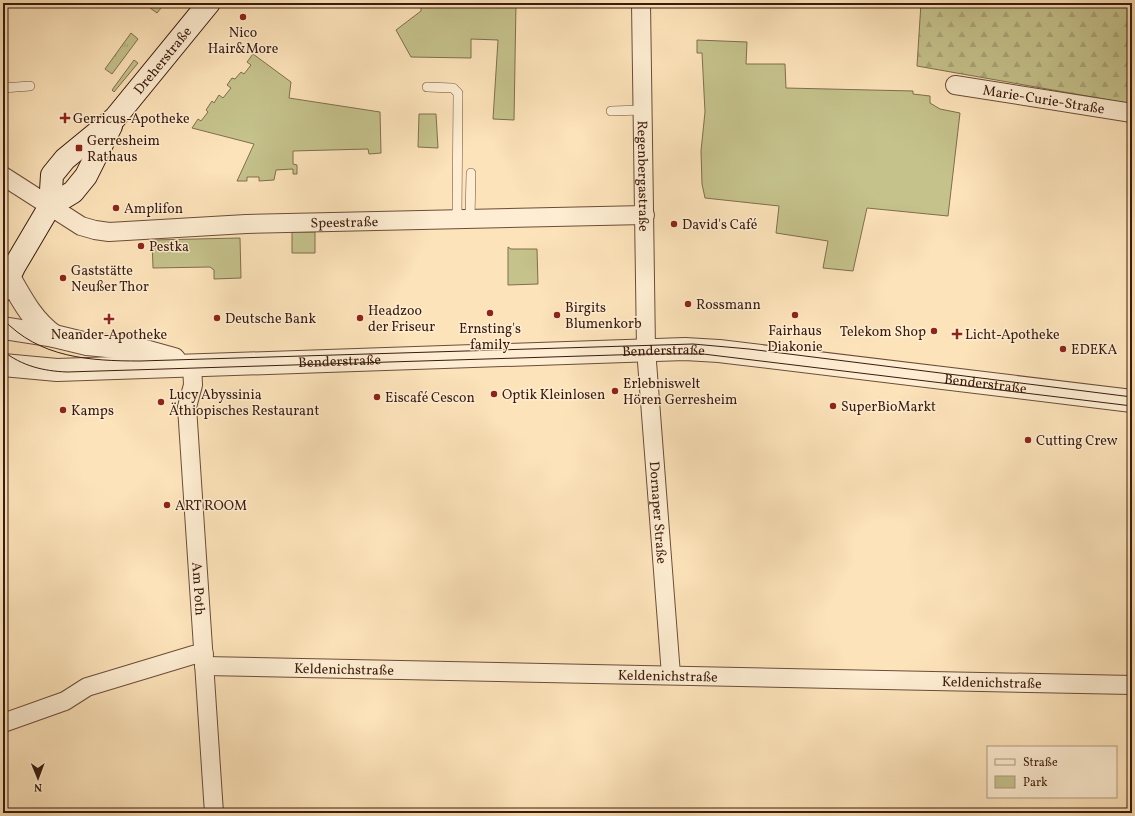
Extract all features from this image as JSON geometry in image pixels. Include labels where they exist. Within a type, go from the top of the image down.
[{"type":"street","name":"Dreherstraße","points":[[6,283],[50,206],[73,192],[86,176],[115,118],[209,3]]},
{"type":"street","name":"Regenbergastraße","points":[[641,3],[646,349]]},
{"type":"street","name":"Marie-Curie-Straße","points":[[955,85],[1132,113]]},
{"type":"street","name":"Speestraße","points":[[3,176],[81,226],[94,230],[110,232],[246,224],[645,215]]},
{"type":"street","name":"Benderstraße","points":[[6,283],[31,315],[41,326],[54,336]]},
{"type":"street","name":"Benderstraße","points":[[3,328],[54,336],[87,344],[138,349],[192,364]]},
{"type":"street","name":"Benderstraße","points":[[3,365],[57,370],[646,349],[719,351],[1132,401]]},
{"type":"street","name":"Dornaper Straße","points":[[646,349],[671,676]]},
{"type":"street","name":"Am Poth","points":[[192,364],[192,385],[187,407],[214,813]]},
{"type":"street","name":"Keldenichstraße","points":[[3,723],[65,701],[86,687],[193,655],[204,660],[671,676],[1132,685]]},
{"type":"lane","points":[[3,88],[30,86]]},
{"type":"lane","points":[[427,87],[453,88],[458,93],[464,219]]},
{"type":"lane","points":[[611,110],[643,110]]},
{"type":"lane","points":[[464,219],[471,173]]},
{"type":"green space","points":[[153,3],[165,3],[157,13],[150,8]]},
{"type":"green space","points":[[421,3],[516,3],[514,120],[493,119],[498,40],[471,39],[471,58],[411,57],[396,30],[421,11]]},
{"type":"green space","points":[[921,3],[1132,4],[1132,104],[917,66]]},
{"type":"green space","points":[[131,33],[138,39],[112,74],[105,69]]},
{"type":"green space","points":[[697,40],[747,42],[746,64],[785,64],[786,88],[913,91],[913,94],[930,96],[930,103],[940,109],[960,113],[948,216],[867,208],[853,271],[823,268],[828,241],[776,233],[779,206],[705,198],[702,184],[701,151],[705,112],[702,53],[697,53]]},
{"type":"green space","points":[[253,54],[291,82],[289,98],[380,112],[381,153],[369,154],[368,149],[293,151],[293,164],[297,165],[297,174],[293,174],[293,169],[276,170],[274,180],[259,181],[259,177],[247,177],[247,181],[237,181],[254,144],[192,128],[198,119],[201,121],[208,112],[206,110],[212,101],[214,103],[219,95],[223,98],[231,88],[227,85],[232,78],[235,79],[241,72],[244,74],[251,65],[247,62]]},
{"type":"green space","points":[[134,60],[138,63],[114,92],[112,90]]},
{"type":"green space","points":[[419,114],[436,114],[438,148],[418,147]]},
{"type":"green space","points":[[292,232],[315,232],[315,253],[292,253]]},
{"type":"green space","points":[[240,238],[241,278],[214,279],[214,270],[210,267],[153,268],[152,240]]},
{"type":"green space","points":[[508,247],[511,249],[537,249],[538,284],[508,285]]},
{"type":"tram line","points":[[3,319],[17,332],[33,342],[49,349],[66,355],[103,360],[140,361],[693,344],[749,349],[1132,397]]},
{"type":"tram line","points":[[3,351],[33,367],[67,372],[647,354],[703,354],[1132,406]]},
{"type":"place","name":"Nico Hair&More","points":[[243,17]]},
{"type":"place","name":"Gerricus-Apotheke","points":[[65,118]]},
{"type":"place","name":"Gerresheim Rathaus","points":[[79,148]]},
{"type":"place","name":"Amplifon","points":[[116,208]]},
{"type":"place","name":"David's Café","points":[[674,224]]},
{"type":"place","name":"Pestka","points":[[141,246]]},
{"type":"place","name":"Gaststätte Neußer Thor","points":[[63,278]]},
{"type":"place","name":"Rossmann","points":[[688,304]]},
{"type":"place","name":"Ernsting's family","points":[[490,313]]},
{"type":"place","name":"Birgits Blumenkorb","points":[[557,315]]},
{"type":"place","name":"Fairhaus Diakonie","points":[[795,315]]},
{"type":"place","name":"Deutsche Bank","points":[[217,318]]},
{"type":"place","name":"Headzoo der Friseur","points":[[360,318]]},
{"type":"place","name":"Neander-Apotheke","points":[[109,319]]},
{"type":"place","name":"Telekom Shop","points":[[934,331]]},
{"type":"place","name":"Licht-Apotheke","points":[[957,334]]},
{"type":"place","name":"EDEKA","points":[[1063,349]]},
{"type":"place","name":"Erlebniswelt Hören Gerresheim","points":[[615,391]]},
{"type":"place","name":"Optik Kleinlosen","points":[[494,394]]},
{"type":"place","name":"Eiscafé Cescon","points":[[377,397]]},
{"type":"place","name":"Lucy Abyssinia Äthiopisches Restaurant","points":[[161,402]]},
{"type":"place","name":"SuperBioMarkt","points":[[833,406]]},
{"type":"place","name":"Kamps","points":[[63,410]]},
{"type":"place","name":"Cutting Crew","points":[[1028,440]]},
{"type":"place","name":"ART ROOM","points":[[167,505]]}]
